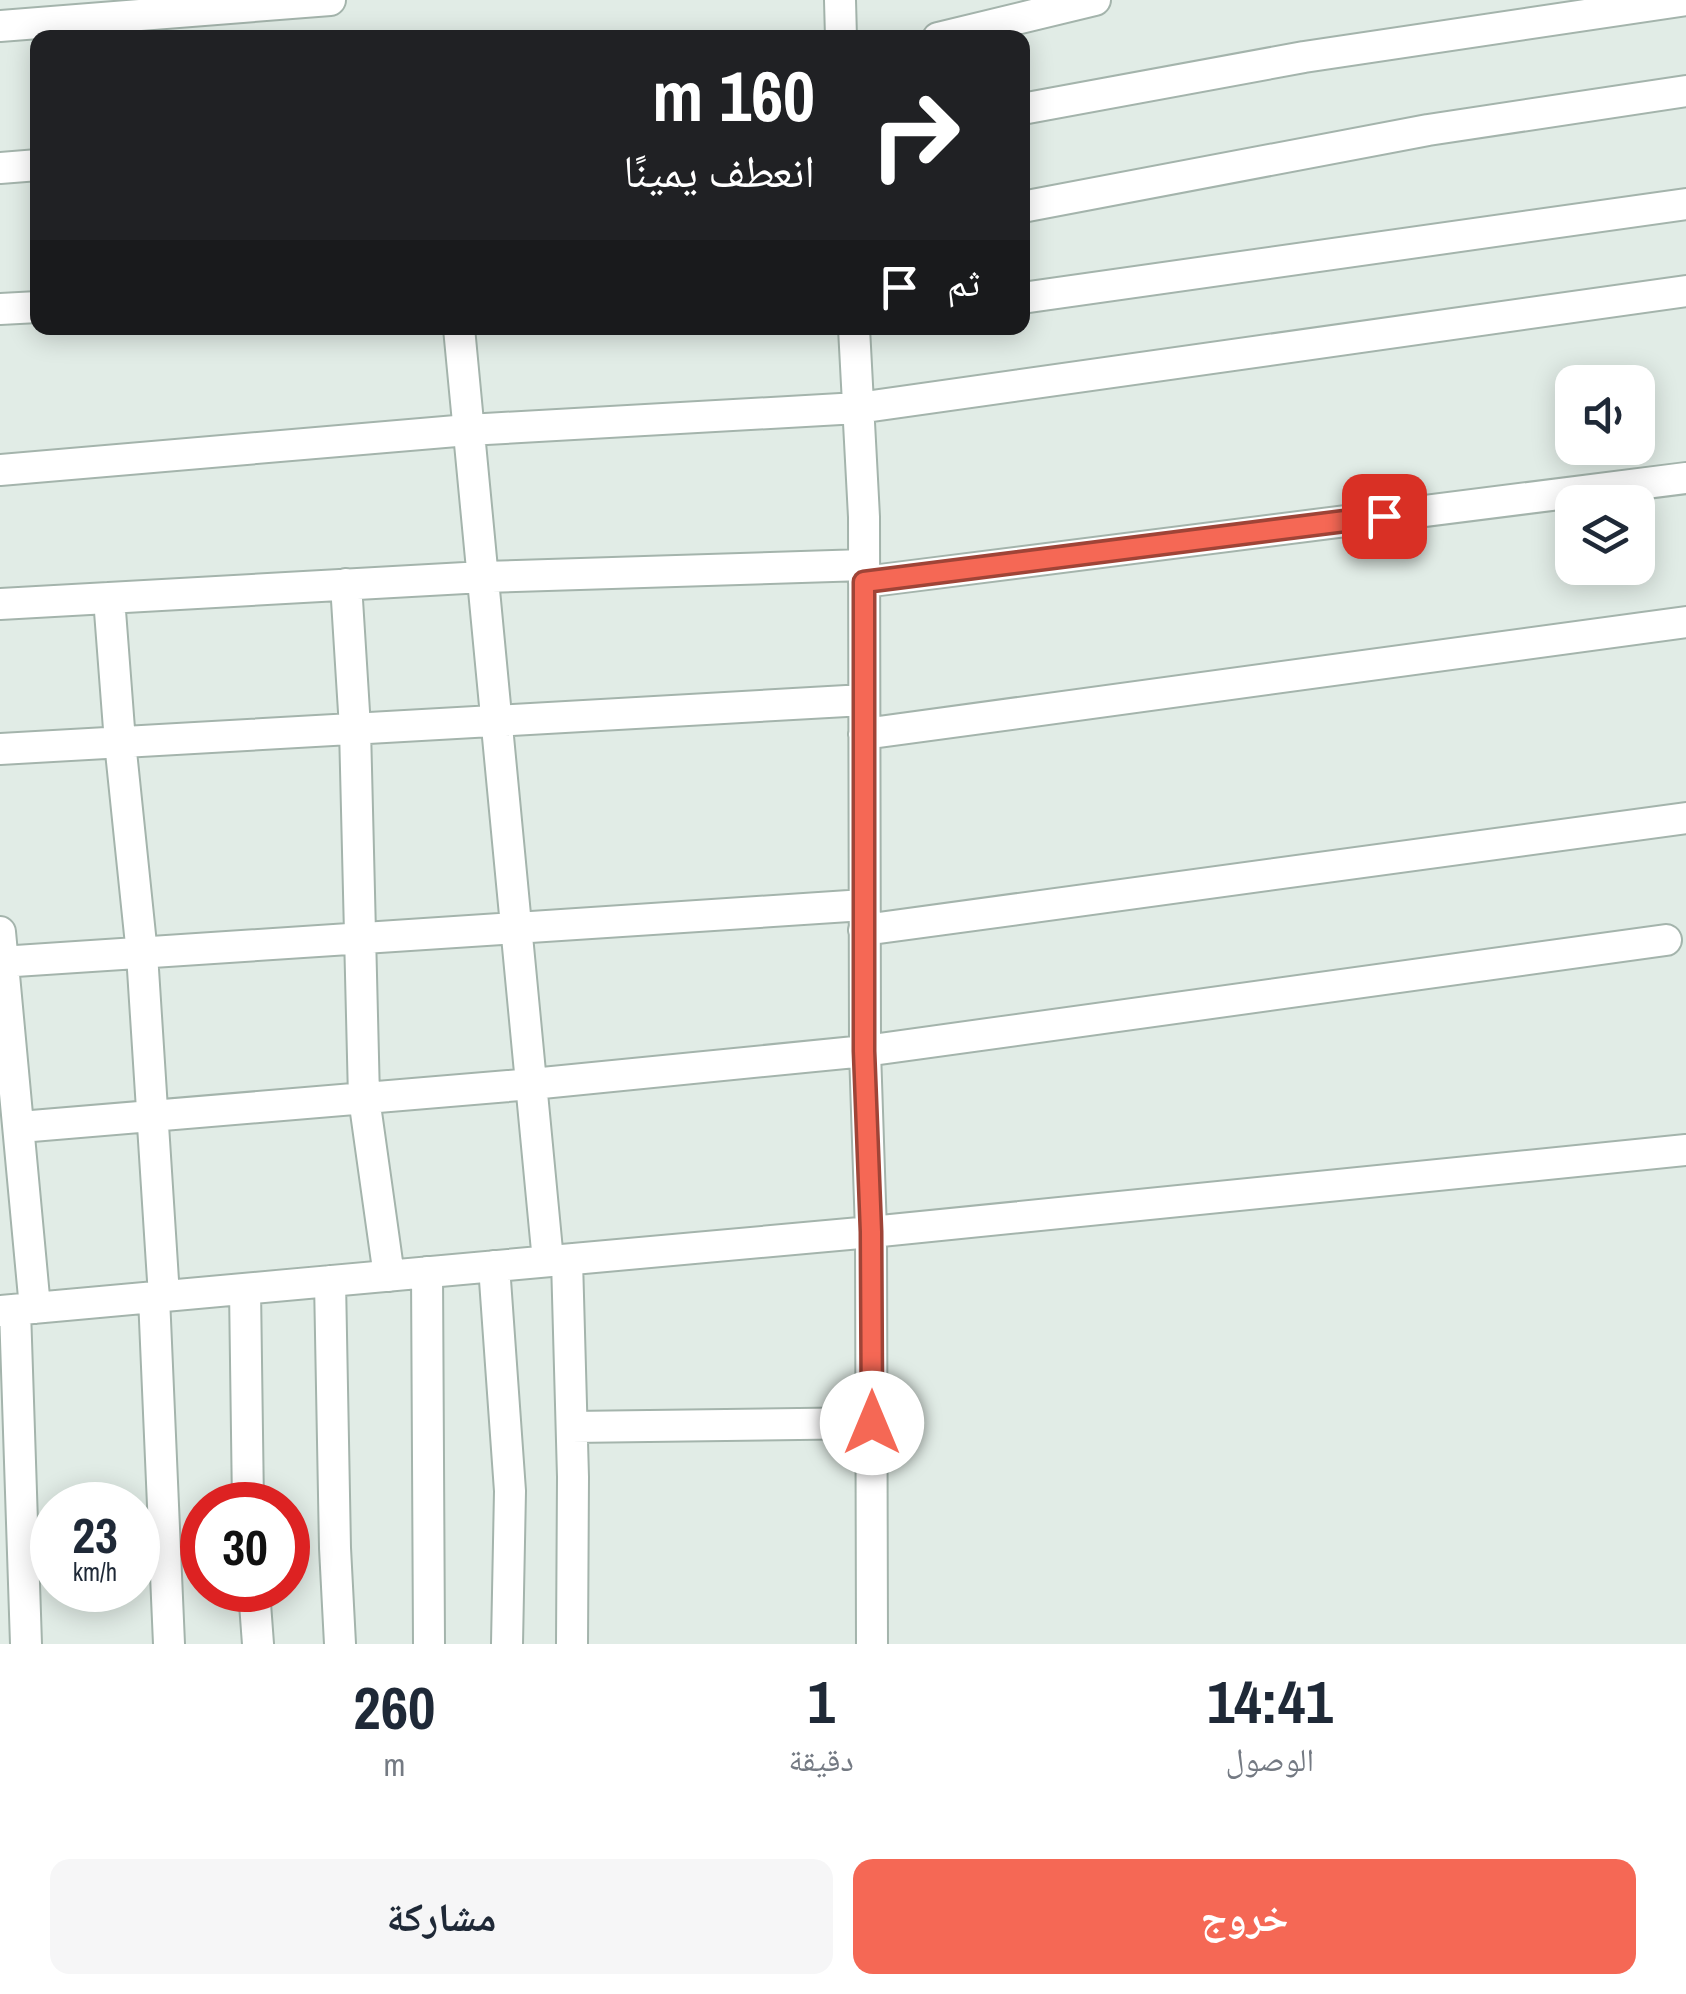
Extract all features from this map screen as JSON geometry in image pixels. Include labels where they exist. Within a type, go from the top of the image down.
[{"type":"street","points":[[0,26],[330,0]]},
{"type":"street","points":[[840,0],[841,30]]},
{"type":"street","points":[[971,30],[1096,0]]},
{"type":"street","points":[[1030,108],[1304,57],[1686,0]]},
{"type":"street","points":[[1030,205],[1428,130],[1686,92]]},
{"type":"street","points":[[0,168],[30,166]]},
{"type":"street","points":[[1030,297],[1686,204]]},
{"type":"street","points":[[0,470],[468,430],[858,408],[1686,291]]},
{"type":"street","points":[[0,309],[30,307]]},
{"type":"street","points":[[459,335],[532,1084],[558,1260],[572,1428],[572,1644]]},
{"type":"street","points":[[854,335],[864,574],[864,1051],[871,1232],[872,1644]]},
{"type":"street","points":[[0,604],[483,577],[864,574],[1686,478]]},
{"type":"street","points":[[346,584],[355,728],[364,1098],[388,1276]]},
{"type":"street","points":[[109,598],[142,954],[152,1117],[169,1644]]},
{"type":"street","points":[[864,734],[1686,622]]},
{"type":"street","points":[[0,749],[864,700]]},
{"type":"street","points":[[26,1644],[17,1309],[20,1127],[1,952],[142,954],[518,926],[864,917],[1686,818]]},
{"type":"street","points":[[20,1127],[532,1084],[864,1051],[1666,940]]},
{"type":"street","points":[[17,1309],[871,1232],[1686,1150]]},
{"type":"street","points":[[494,1266],[510,1491],[507,1644]]},
{"type":"street","points":[[427,1272],[429,1644]]},
{"type":"street","points":[[330,1281],[340,1644]]},
{"type":"street","points":[[244,1288],[248,1482]]},
{"type":"street","points":[[572,1428],[872,1423]]},
{"type":"street","points":[[256,1612],[258,1644]]},
{"type":"route","points":[[872,1423],[871,1232],[864,1051],[864,582],[1384,516]]}]
